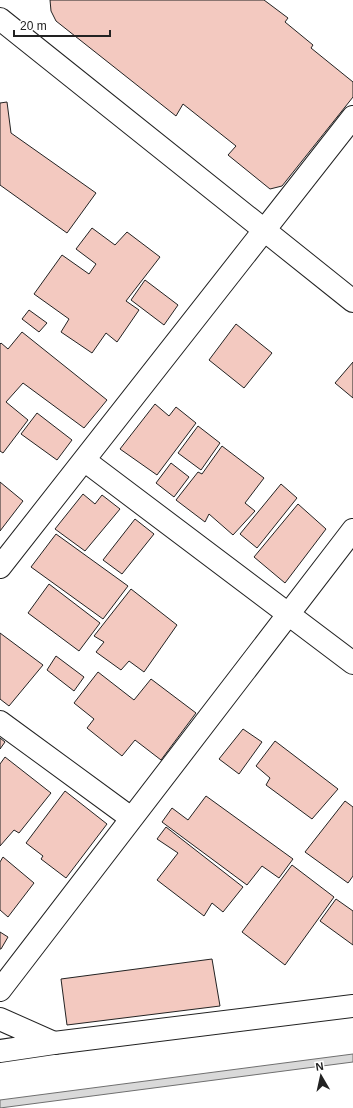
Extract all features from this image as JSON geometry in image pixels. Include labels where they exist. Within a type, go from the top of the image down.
[{"type":"street","points":[[0,18],[353,301]]},
{"type":"street","points":[[0,567],[353,118]]},
{"type":"street","points":[[84,460],[353,663]]},
{"type":"street","points":[[0,990],[353,530]]},
{"type":"street","points":[[0,722],[131,818]]},
{"type":"street","points":[[0,1051],[353,1006]]},
{"type":"street","points":[[0,1019],[54,1043]]},
{"type":"shaded area","points":[[353,1054],[353,1062],[0,1108],[0,1100]]},
{"type":"building","points":[[50,0],[264,0],[288,18],[285,22],[313,45],[311,48],[353,82],[353,97],[282,186],[270,189],[228,155],[236,146],[183,104],[176,116],[56,21],[51,11]]},
{"type":"building","points":[[7,102],[11,133],[96,193],[67,233],[0,185],[0,103]]},
{"type":"building","points":[[92,228],[115,245],[127,232],[160,257],[126,301],[139,310],[117,342],[106,333],[92,353],[61,332],[69,319],[34,294],[62,255],[89,274],[96,264],[76,249]]},
{"type":"building","points":[[145,280],[178,305],[164,325],[131,300]]},
{"type":"building","points":[[29,310],[47,323],[39,332],[22,319]]},
{"type":"building","points":[[236,324],[272,353],[244,388],[209,360]]},
{"type":"building","points":[[22,332],[107,400],[84,428],[23,383],[6,402],[28,420],[3,453],[0,451],[0,344],[1,343],[8,349]]},
{"type":"building","points":[[353,362],[353,398],[335,383]]},
{"type":"building","points":[[155,404],[169,416],[176,407],[196,423],[157,475],[120,449]]},
{"type":"building","points":[[37,413],[72,440],[57,460],[21,434]]},
{"type":"building","points":[[198,426],[220,443],[201,470],[178,453]]},
{"type":"building","points":[[222,446],[264,478],[245,503],[255,511],[233,535],[209,514],[205,522],[176,500],[198,472],[202,474]]},
{"type":"building","points":[[171,463],[189,477],[174,497],[156,483]]},
{"type":"building","points":[[0,482],[23,501],[0,531]]},
{"type":"building","points":[[281,484],[297,498],[257,548],[240,534]]},
{"type":"building","points":[[83,494],[95,504],[102,495],[120,509],[85,551],[55,529]]},
{"type":"building","points":[[298,504],[326,529],[285,583],[254,557]]},
{"type":"building","points":[[135,519],[154,534],[122,574],[103,560]]},
{"type":"building","points":[[56,534],[128,586],[103,619],[31,567]]},
{"type":"building","points":[[49,584],[100,623],[79,651],[28,613]]},
{"type":"building","points":[[131,589],[177,625],[144,672],[129,661],[121,670],[96,652],[104,642],[94,636]]},
{"type":"building","points":[[0,633],[43,665],[9,706],[0,699]]},
{"type":"building","points":[[56,656],[84,677],[74,691],[47,670]]},
{"type":"building","points":[[98,672],[134,700],[151,679],[196,713],[161,760],[135,740],[122,756],[87,728],[94,719],[74,703]]},
{"type":"building","points":[[243,729],[262,742],[239,774],[219,759]]},
{"type":"building","points":[[0,738],[5,742],[0,749]]},
{"type":"building","points":[[275,741],[338,789],[312,819],[266,785],[270,778],[256,766]]},
{"type":"building","points":[[5,757],[51,793],[19,833],[14,830],[0,846],[0,764]]},
{"type":"building","points":[[65,791],[107,824],[66,878],[41,859],[43,856],[26,843]]},
{"type":"building","points":[[206,796],[293,859],[279,878],[262,866],[247,885],[162,822],[172,808],[188,820]]},
{"type":"building","points":[[345,801],[353,807],[353,876],[348,883],[305,852]]},
{"type":"building","points":[[166,827],[243,887],[223,912],[212,903],[204,916],[157,880],[178,853],[157,839]]},
{"type":"building","points":[[3,857],[34,883],[8,917],[0,910],[0,862]]},
{"type":"building","points":[[292,865],[334,897],[285,965],[242,932]]},
{"type":"building","points":[[336,899],[353,911],[353,945],[320,921]]},
{"type":"building","points":[[0,932],[8,937],[1,949],[0,949]]},
{"type":"building","points":[[212,959],[220,1006],[67,1025],[61,979]]}]
